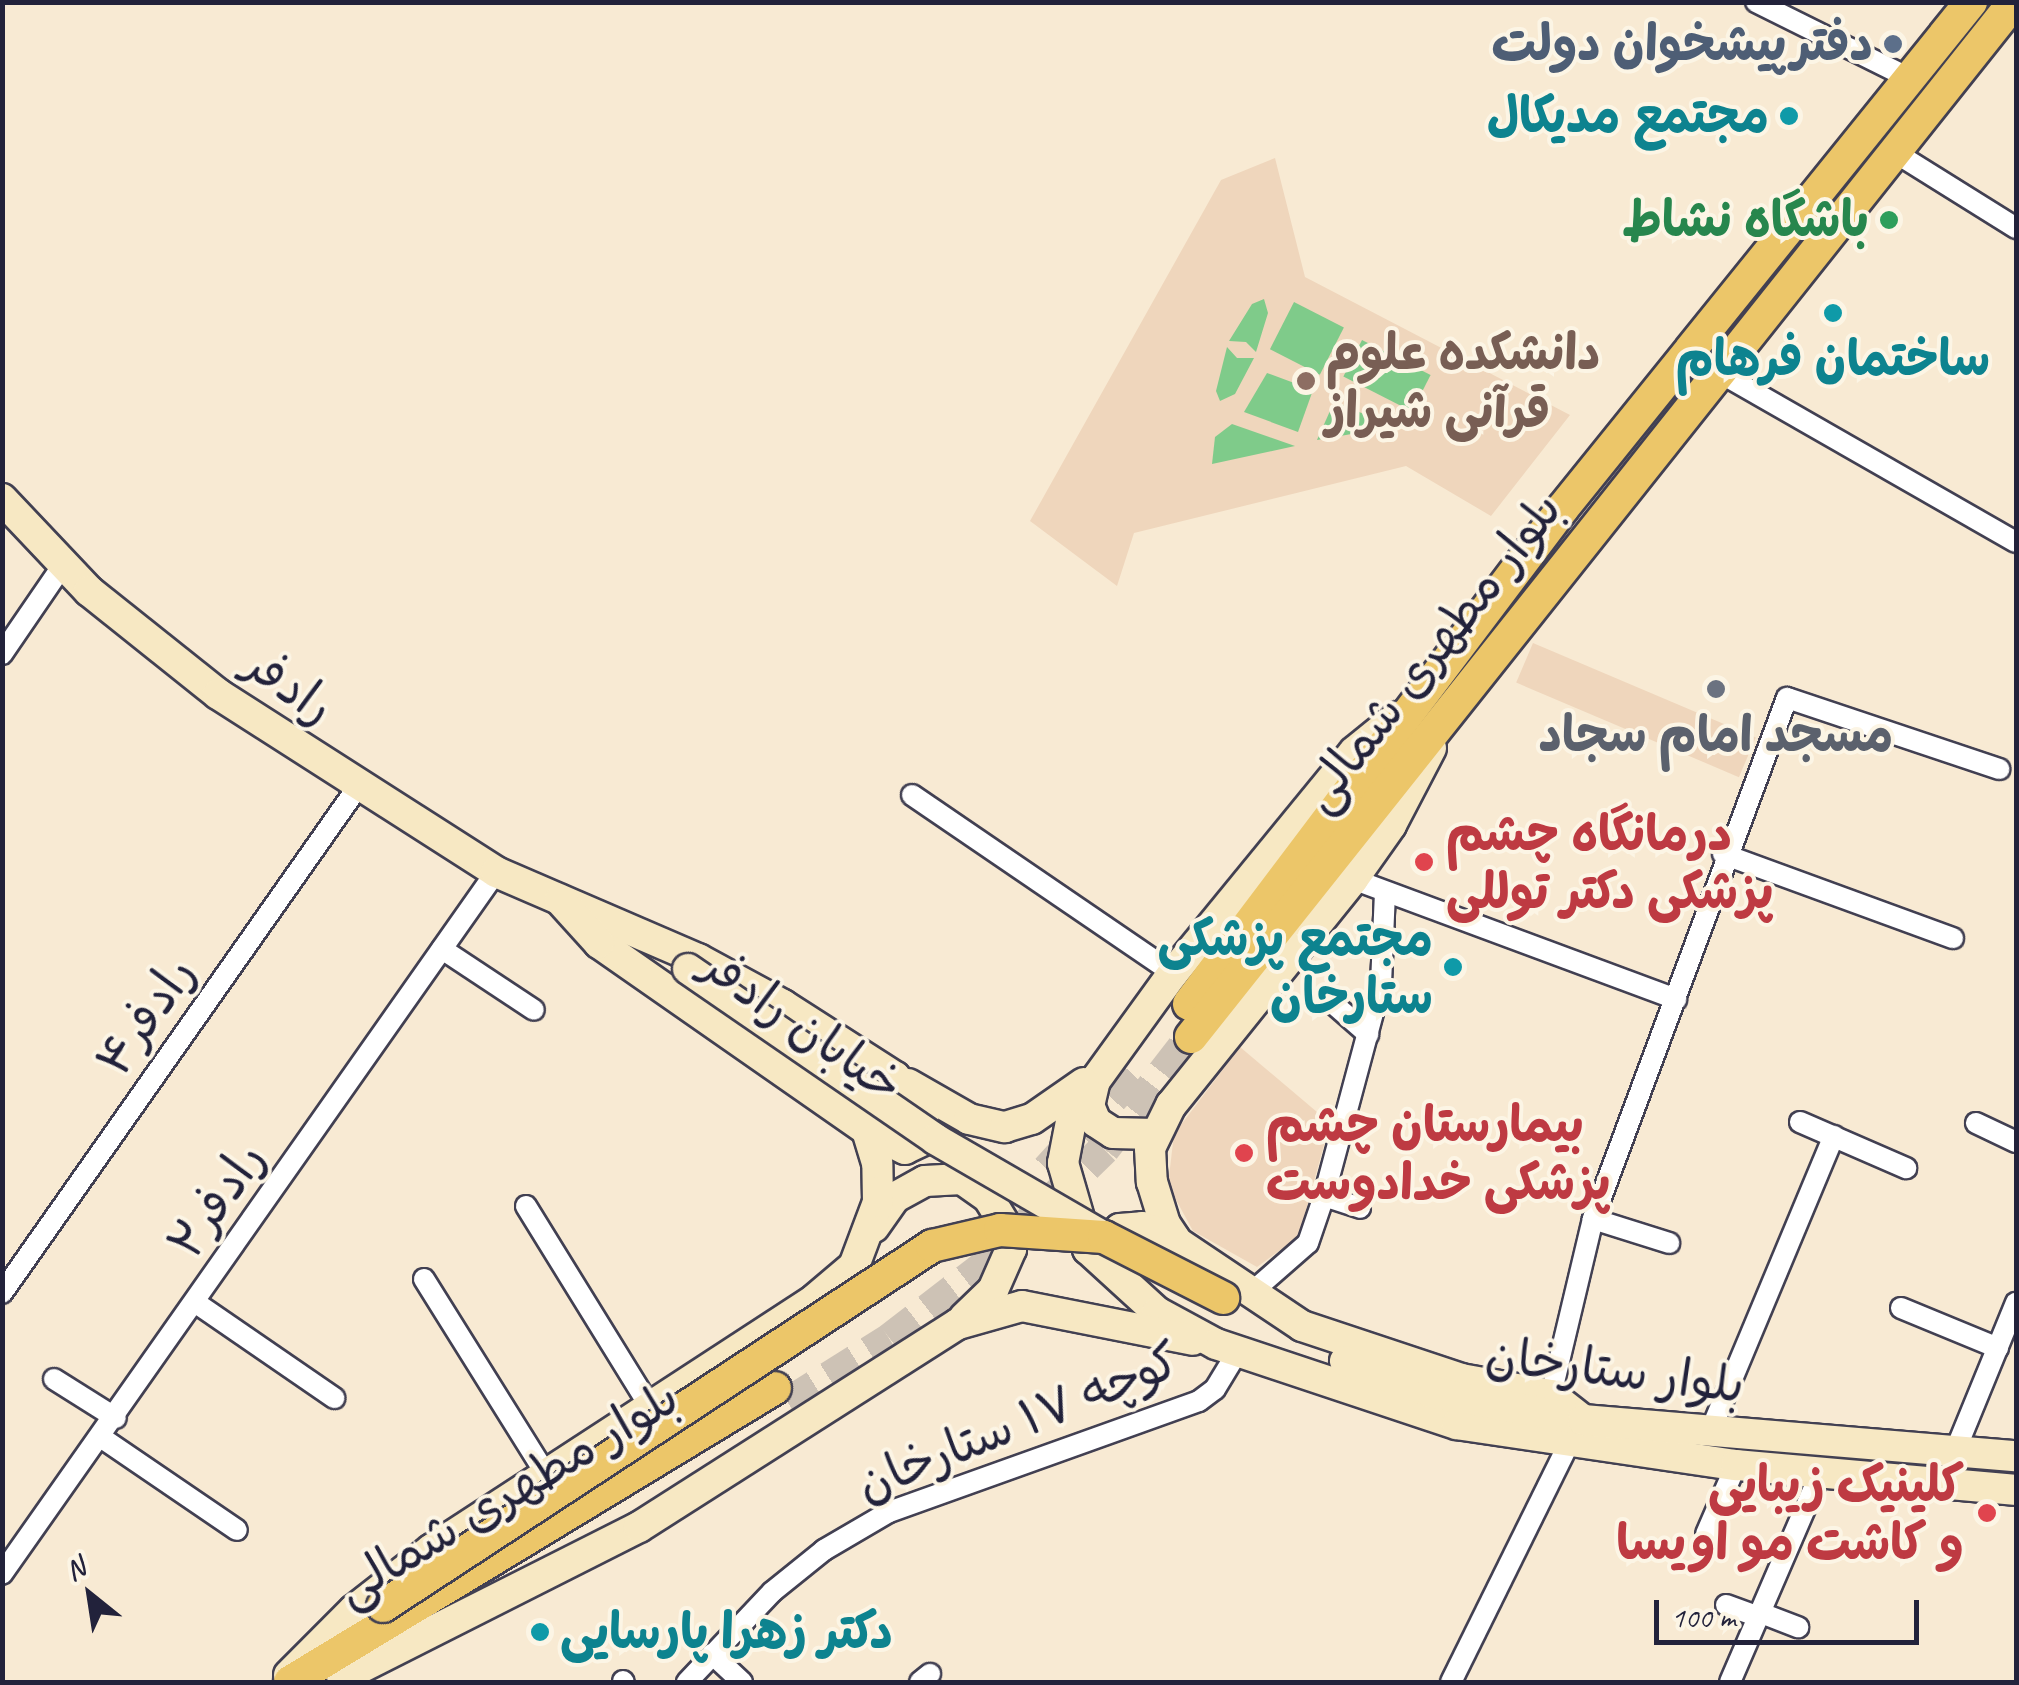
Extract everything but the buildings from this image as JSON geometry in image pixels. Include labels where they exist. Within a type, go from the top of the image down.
[{"type":"main road","name":"بلوار مطهرى شمالى","points":[[1437,702],[1563,508],[1971,2]]},
{"type":"main road","name":"بلوار مطهرى شمالى","points":[[1182,1030],[1437,702],[1717,371],[2014,2]]},
{"type":"main road","name":"رادفر","points":[[2,500],[62,564],[218,694],[356,788],[496,872],[560,900]]},
{"type":"main road","points":[[1174,1238],[1152,1182],[1154,1134],[1244,1010],[1353,879],[1391,825],[1437,702]]},
{"type":"main road","points":[[1227,1348],[1124,1285],[1088,1250],[1062,1163],[1074,1111],[1098,1072],[1173,973],[1354,752],[1437,702]]},
{"type":"main road","points":[[560,900],[688,969],[935,1139],[1104,1237],[1302,1326],[1363,1349],[1461,1379],[1551,1395],[1575,1432]]},
{"type":"main road","name":"خیابان رادفر","points":[[560,900],[698,958],[895,1077],[922,1112],[926,1139],[906,1149],[866,1130],[599,943],[560,900]]},
{"type":"main road","points":[[1098,1072],[1089,1104],[1096,1122],[1113,1133],[1154,1134]]},
{"type":"main road","points":[[895,1077],[969,1119],[1005,1127],[1032,1119],[1098,1072]]},
{"type":"main road","points":[[338,1680],[639,1527],[958,1324],[993,1290],[1011,1250],[1010,1232],[948,1135],[895,1077]]},
{"type":"main road","points":[[865,1248],[878,1202],[877,1164],[866,1130]]},
{"type":"main road","points":[[286,1682],[388,1581],[815,1298],[865,1248],[881,1214],[911,1186],[962,1180],[988,1197]]},
{"type":"main road","points":[[1124,1285],[1107,1254],[1120,1230],[1142,1226],[1174,1238],[1238,1295]]},
{"type":"main road","points":[[286,1682],[383,1606],[914,1255],[1000,1230],[1104,1237]]},
{"type":"main road","name":"بلوار ستارخان","points":[[1238,1295],[1364,1371],[1575,1432],[1736,1465],[1822,1469],[2016,1490]]},
{"type":"main road","points":[[958,1324],[1022,1306],[1227,1348]]},
{"type":"main road","name":"بلوار ستارخان","points":[[1227,1348],[1457,1424],[1575,1432],[1710,1432],[2016,1456]]},
{"type":"main road","name":"بلوار مطهرى شمالى","points":[[286,1682],[782,1396],[338,1680]]},
{"type":"street","points":[[1756,2],[1910,78]]},
{"type":"street","points":[[1896,153],[2016,228]]},
{"type":"street","points":[[1717,371],[2016,542]]},
{"type":"street","points":[[2,654],[62,564]]},
{"type":"street","points":[[1551,1395],[1593,1218],[1676,999],[1724,854],[1786,698],[2000,769]]},
{"type":"street","name":"رادفر۴","points":[[2,1293],[356,788]]},
{"type":"street","points":[[912,795],[1173,973]]},
{"type":"street","points":[[1724,854],[1953,938]]},
{"type":"street","name":"رادفر۲","points":[[2,1574],[102,1438],[496,872]]},
{"type":"street","points":[[1353,879],[1676,999]]},
{"type":"street","points":[[1238,1295],[1308,1243],[1381,984],[1385,894]]},
{"type":"street","points":[[442,949],[534,1010]]},
{"type":"street","points":[[1336,1006],[1368,1034]]},
{"type":"street","points":[[1800,1122],[1906,1168]]},
{"type":"street","points":[[1976,1123],[2016,1142]]},
{"type":"street","points":[[1710,1432],[1834,1136]]},
{"type":"street","points":[[1324,1196],[1360,1208]]},
{"type":"street","points":[[526,1206],[650,1407]]},
{"type":"street","points":[[1593,1218],[1669,1243]]},
{"type":"street","points":[[424,1279],[546,1474]]},
{"type":"street","points":[[1956,1449],[2016,1303]]},
{"type":"street","points":[[196,1304],[334,1398]]},
{"type":"street","points":[[1900,1308],[1998,1348]]},
{"type":"street","name":"کوچه ۱۷ ستارخان","points":[[687,1682],[772,1592],[889,1512],[1199,1401],[1216,1389],[1227,1348]]},
{"type":"street","points":[[54,1379],[116,1418]]},
{"type":"street","points":[[1451,1682],[1575,1432]]},
{"type":"street","points":[[102,1438],[237,1530]]},
{"type":"street","points":[[1706,1534],[1736,1465]]},
{"type":"street","points":[[1730,1682],[1822,1469]]},
{"type":"street","points":[[1726,1606],[1798,1627]]},
{"type":"street","points":[[712,1654],[742,1682]]},
{"type":"shaded area","name":"دانشکده علوم قرآنی شیراز","points":[[1275,158],[1305,277],[1570,415],[1491,516],[1406,466],[1134,533],[1117,586],[1030,521],[1221,180]]},
{"type":"shaded area","points":[[1533,643],[1756,738],[1739,777],[1516,683]]},
{"type":"shaded area","name":"بیمارستان چشم پزشکی خدادوست","points":[[1240,1047],[1330,1123],[1299,1236],[1257,1267],[1193,1231],[1168,1185],[1174,1134]]},
{"type":"green space","points":[[1264,299],[1268,313],[1256,352],[1246,342],[1229,341],[1252,304]]},
{"type":"green space","points":[[1294,302],[1344,327],[1320,375],[1270,349]]},
{"type":"green space","points":[[1362,340],[1431,375],[1412,411],[1343,377]]},
{"type":"green space","points":[[1227,347],[1237,358],[1254,358],[1235,394],[1220,401],[1216,391]]},
{"type":"green space","points":[[1267,373],[1313,390],[1298,432],[1244,412]]},
{"type":"green space","points":[[1344,405],[1392,427],[1317,440],[1330,411]]},
{"type":"green space","points":[[1232,424],[1295,446],[1212,464],[1215,437]]},
{"type":"tunnel","points":[[788,1403],[890,1339],[983,1267],[1104,1149],[1191,1037]]},
{"type":"tunnel","points":[[1015,1205],[1137,1071]]},
{"type":"place","name":"دفترپیشخوان دولت","points":[[1893,44]]},
{"type":"place","name":"مجتمع مدیکال","points":[[1789,116]]},
{"type":"place","name":"باشگاه نشاط","points":[[1889,220]]},
{"type":"place","name":"ساختمان فرهام","points":[[1833,313]]},
{"type":"place","name":"دانشکده علوم قرآنی شیراز","points":[[1306,381]]},
{"type":"place","name":"مسجد امام سجاد","points":[[1716,689]]},
{"type":"place","name":"درمانگاه چشم پزشكی دكتر توللی","points":[[1424,862]]},
{"type":"place","name":"مجتمع پزشکی ستارخان","points":[[1453,967]]},
{"type":"place","name":"بیمارستان چشم پزشکی خدادوست","points":[[1244,1153]]},
{"type":"place","name":"کلینیک زیبایی و کاشت مو اویسا","points":[[1987,1513]]},
{"type":"place","name":"دکتر زهرا پارسایی","points":[[540,1632]]}]
